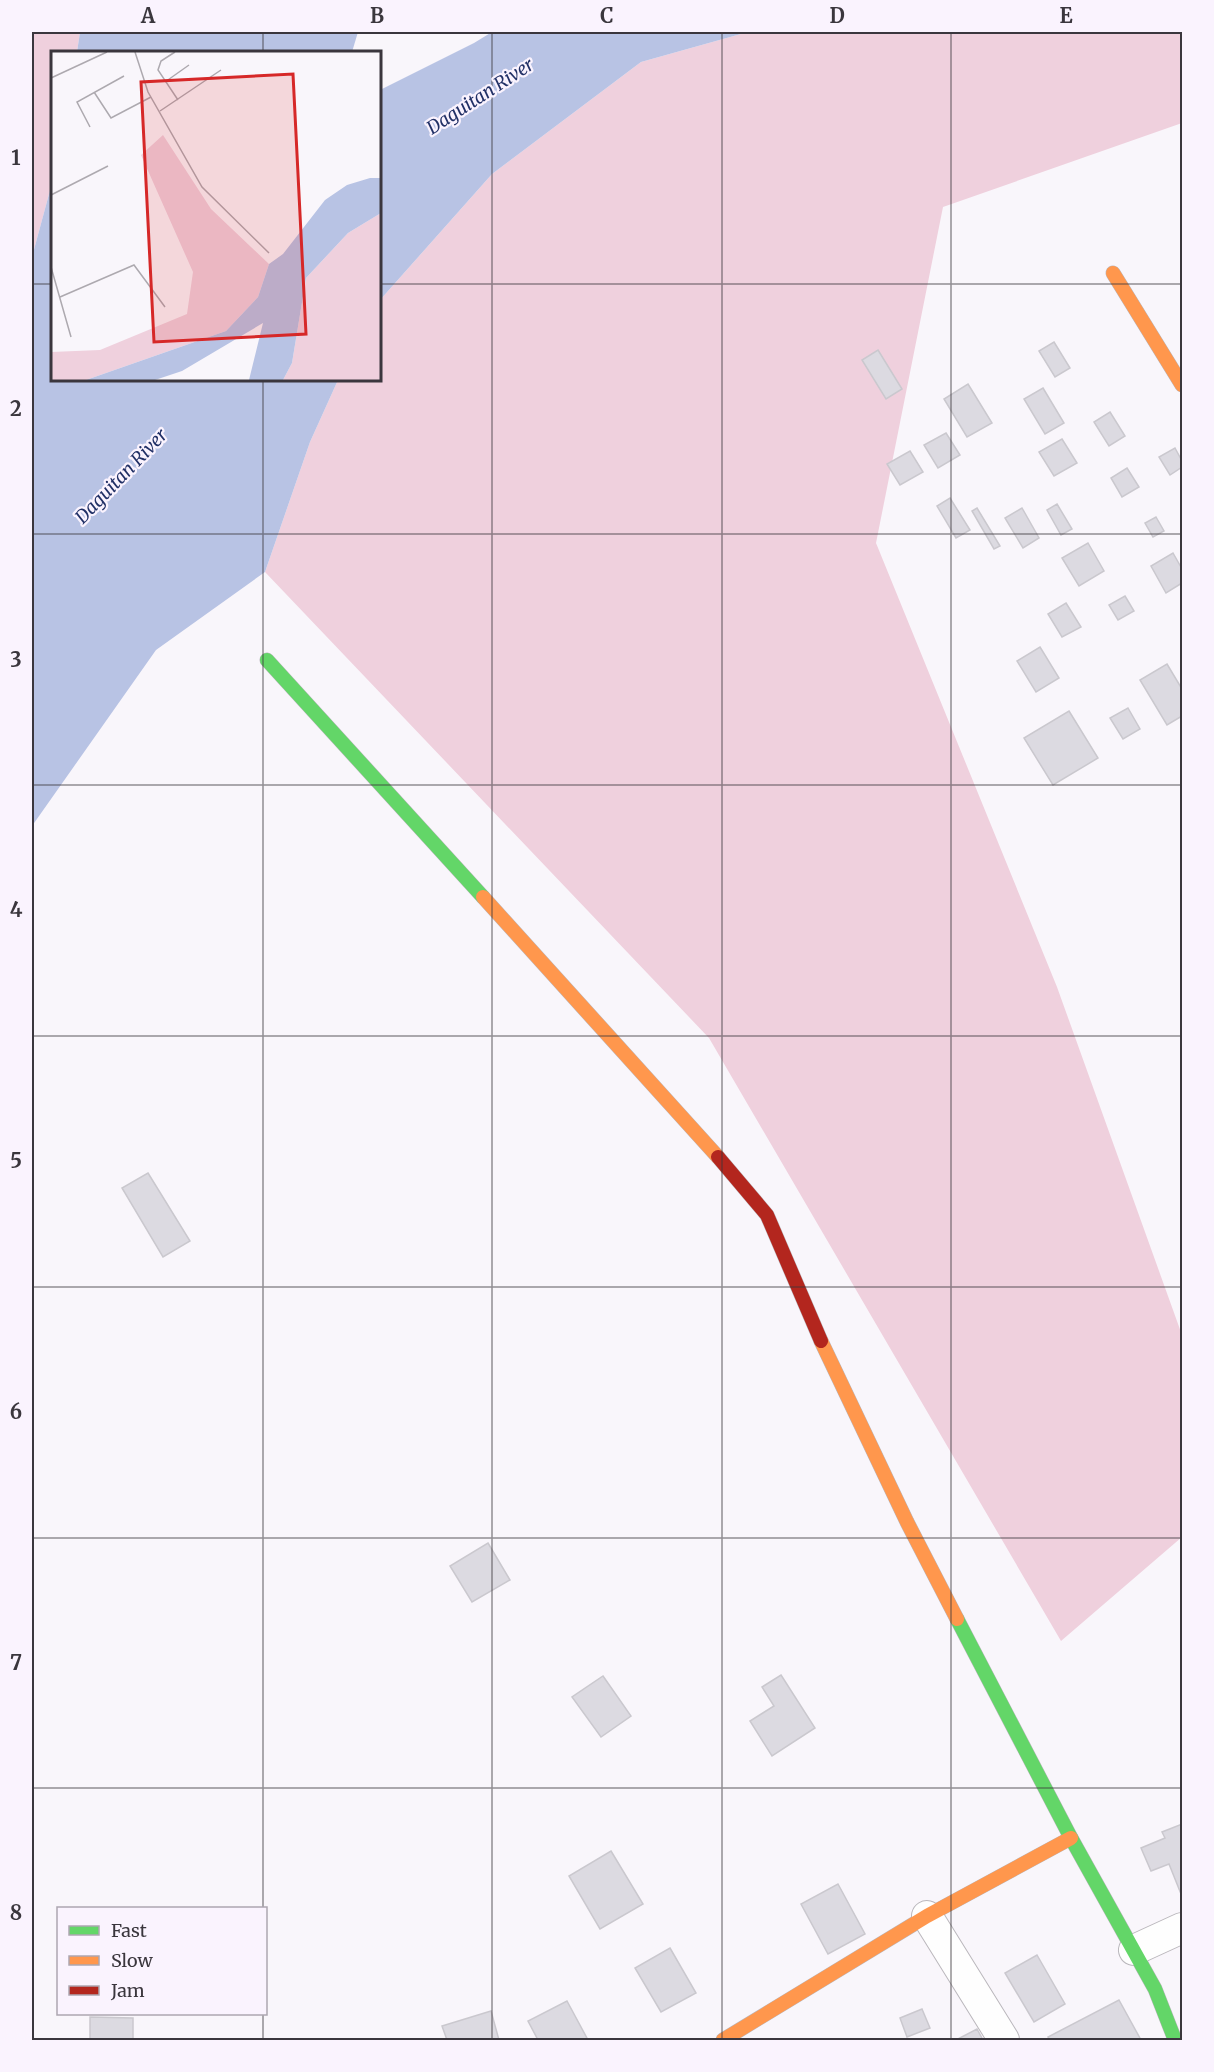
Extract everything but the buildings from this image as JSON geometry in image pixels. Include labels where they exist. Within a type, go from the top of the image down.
[{"type":"street","points":[[1113,273],[1182,385]]},
{"type":"street","points":[[267,660],[706,1143],[767,1215],[831,1364],[907,1522],[1071,1838],[1155,1989],[1175,2040]]},
{"type":"street","points":[[723,2040],[927,1916],[1071,1838]]},
{"type":"street","points":[[927,1916],[1004,2040]]},
{"type":"street","points":[[1134,1950],[1182,1928]]},
{"type":"shaded area","points":[[32,32],[80,32],[77,51],[51,51],[51,187],[32,257]]},
{"type":"shaded area","points":[[748,32],[1182,32],[1182,123],[943,207],[876,543],[1057,987],[1182,1335],[1182,1537],[1061,1641],[709,1038],[265,572],[310,442],[338,381],[381,381],[381,299],[492,174],[641,62]]},
{"type":"water","points":[[80,32],[358,32],[352,51],[77,51]]},
{"type":"water","name":"Daguitan River","points":[[492,32],[748,32],[641,62],[492,174],[381,299],[381,90]]},
{"type":"water","name":"Daguitan River","points":[[51,187],[51,381],[338,381],[310,442],[265,572],[156,650],[32,826],[32,257]]},
{"type":"traffic: fast","points":[[267,660],[483,897]]},
{"type":"traffic: fast","points":[[957,1619],[1071,1838],[1155,1989],[1175,2040]]},
{"type":"traffic: slow","points":[[1113,273],[1182,385]]},
{"type":"traffic: slow","points":[[483,897],[718,1157]]},
{"type":"traffic: slow","points":[[821,1341],[907,1522],[957,1619]]},
{"type":"traffic: slow","points":[[723,2040],[927,1916],[1071,1838]]},
{"type":"traffic: jam","points":[[718,1157],[767,1215],[821,1341]]}]
